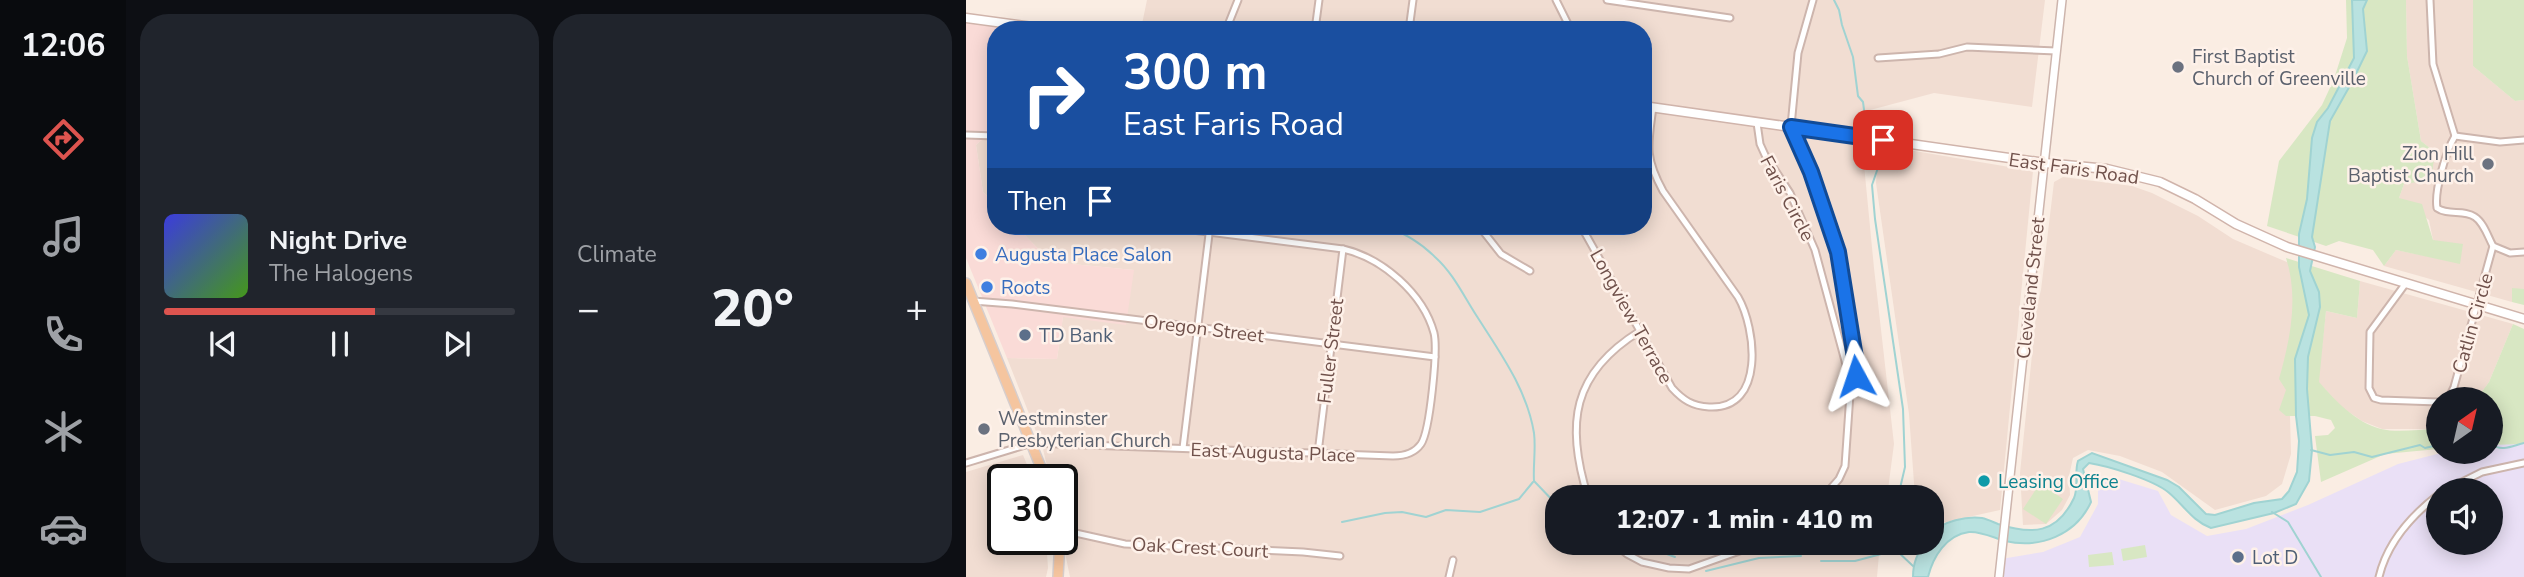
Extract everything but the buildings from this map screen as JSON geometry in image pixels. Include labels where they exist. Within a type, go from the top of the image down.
[{"type":"main road","points":[[966,18],[988,21]]},
{"type":"main road","name":"East Faris Road","points":[[1653,107],[2045,163],[2107,169],[2160,182],[2194,198],[2236,224],[2287,247],[2524,319]]},
{"type":"main road","points":[[966,283],[1040,464]]},
{"type":"main road","points":[[1058,577],[1059,555]]},
{"type":"street","points":[[1230,21],[1238,0]]},
{"type":"street","points":[[1316,21],[1319,0]]},
{"type":"street","points":[[1410,21],[1413,0]]},
{"type":"street","points":[[1556,0],[1566,21]]},
{"type":"street","points":[[1607,0],[1730,18]]},
{"type":"street","points":[[1791,127],[1798,53],[1813,0]]},
{"type":"street","name":"Cleveland Street","points":[[1999,577],[2062,0]]},
{"type":"street","points":[[2430,0],[2433,64],[2455,136],[2446,156],[2436,205],[2443,212],[2474,216],[2493,246],[2510,253],[2524,252]]},
{"type":"street","points":[[1878,58],[1939,54],[1969,47],[2056,51]]},
{"type":"street","name":"Longview Terrace","points":[[1652,114],[1653,107]]},
{"type":"street","name":"Faris Circle","points":[[1757,123],[1760,144],[1765,155],[1790,193],[1815,250],[1848,372],[1850,394],[1845,466],[1834,485]]},
{"type":"street","name":"Faris Circle","points":[[1791,127],[1811,172],[1838,252],[1856,364],[1854,385],[1850,394]]},
{"type":"street","points":[[966,135],[987,136]]},
{"type":"street","points":[[2455,136],[2500,142],[2524,141]]},
{"type":"street","name":"Longview Terrace","points":[[1586,235],[1672,388],[1689,404],[1714,408],[1737,397],[1746,386],[1752,364],[1747,313],[1663,191],[1652,170]]},
{"type":"street","points":[[1183,448],[1208,235]]},
{"type":"street","name":"East Augusta Place","points":[[966,463],[1032,443],[1403,456],[1418,448],[1427,430],[1435,357],[1433,332],[1426,313],[1411,292],[1366,256],[1343,249],[1249,235]]},
{"type":"street","points":[[1486,235],[1501,254],[1530,271]]},
{"type":"street","name":"Catlin Circle","points":[[2454,387],[2493,246]]},
{"type":"street","name":"Fuller Street","points":[[1318,453],[1343,249]]},
{"type":"street","points":[[2407,283],[2370,331],[2369,388],[2374,398],[2381,400],[2426,402]]},
{"type":"street","name":"Oregon Street","points":[[973,301],[1435,357]]},
{"type":"street","points":[[1585,485],[1577,448],[1581,395],[1592,374],[1612,350],[1640,331]]},
{"type":"street","points":[[2470,478],[2482,472],[2524,463]]},
{"type":"street","points":[[2379,577],[2387,554],[2400,533],[2426,505]]},
{"type":"street","name":"Oak Crest Court","points":[[1078,534],[1125,544],[1340,556]]},
{"type":"street","points":[[1629,555],[1642,562],[1689,569],[1728,555]]},
{"type":"street","points":[[1449,577],[1453,560]]},
{"type":"shaded area","points":[[1147,0],[2045,0],[2032,107],[1934,93],[1859,113],[1894,444],[1889,485],[1545,485],[1545,555],[1879,555],[1877,577],[1070,577],[1065,555],[1078,555],[1078,464],[1046,464],[1007,358],[1057,359],[1063,316],[1134,270],[1051,262],[1025,235],[1652,235],[1652,21],[1143,21]]},
{"type":"shaded area","points":[[2406,0],[2473,0],[2473,66],[2515,101],[2524,100],[2524,289],[2512,289],[2512,302],[2384,266],[2396,250],[2460,263],[2433,240],[2429,220],[2399,198],[2404,184],[2435,152],[2421,141],[2407,56]]},
{"type":"shaded area","points":[[966,22],[987,25],[987,135],[976,145],[983,192],[987,196],[987,235],[1025,235],[1051,262],[1134,270],[1126,325],[1063,317],[1057,359],[1007,358],[966,258]]},
{"type":"shaded area","points":[[974,23],[987,23],[987,78],[971,75]]},
{"type":"shaded area","points":[[987,135],[987,196],[983,192],[976,145]]},
{"type":"shaded area","points":[[1879,145],[2033,171],[2000,510],[1944,522],[1944,485],[1914,485],[1909,414],[1876,183]]},
{"type":"shaded area","points":[[2063,177],[2132,186],[2152,193],[2198,216],[2233,239],[2303,269],[2290,417],[2291,454],[2282,484],[2266,496],[2215,510],[2162,472],[2120,456],[2088,450],[2073,458],[2069,476],[2070,495],[2062,510],[2046,524],[2023,525],[2020,473],[2037,305],[2054,182]]},
{"type":"shaded area","points":[[2360,281],[2513,324],[2485,387],[2426,387],[2426,429],[2382,429],[2362,421],[2343,408],[2318,382],[2326,311],[2357,318]]},
{"type":"shaded area","points":[[2503,440],[2524,440],[2524,577],[1999,577],[2001,559],[2043,552],[2080,537],[2098,504],[2098,484],[2112,477],[2158,491],[2171,515],[2207,536],[2246,529],[2308,505],[2398,464],[2426,457],[2426,464],[2503,464]]},
{"type":"shaded area","points":[[1023,455],[1027,464],[993,464]]},
{"type":"shaded area","points":[[987,466],[987,555],[1047,555],[1046,577],[966,577],[966,472]]},
{"type":"green space","points":[[2346,0],[2406,0],[2407,56],[2421,141],[2435,152],[2431,180],[2404,184],[2399,198],[2422,204],[2433,240],[2463,244],[2460,264],[2396,250],[2384,266],[2373,250],[2339,241],[2326,246],[2267,226],[2279,161],[2322,105],[2334,79],[2347,38]]},
{"type":"green space","points":[[2473,0],[2524,0],[2524,100],[2515,101],[2473,66]]},
{"type":"green space","points":[[2286,258],[2360,281],[2357,318],[2326,311],[2319,382],[2347,410],[2372,426],[2395,431],[2426,430],[2426,450],[2385,454],[2321,482],[2315,436],[2328,435],[2335,428],[2331,420],[2315,416],[2286,416],[2279,410],[2286,390],[2279,379],[2292,319],[2290,273]]},
{"type":"green space","points":[[2512,288],[2524,289],[2524,305],[2512,302]]},
{"type":"green space","points":[[2513,324],[2524,329],[2524,444],[2503,445],[2503,387],[2485,387]]},
{"type":"green space","points":[[2040,483],[2063,499],[2046,524],[2023,509]]},
{"type":"green space","points":[[2145,545],[2147,557],[2123,561],[2121,549]]},
{"type":"green space","points":[[2112,552],[2114,565],[2089,567],[2088,555]]},
{"type":"water","points":[[2352,0],[2367,0],[2363,9],[2367,51],[2330,121],[2312,237],[2315,247],[2310,271],[2319,292],[2320,307],[2308,357],[2307,389],[2312,450],[2309,481],[2296,504],[2274,513],[2211,528],[2198,521],[2161,487],[2130,474],[2089,463],[2083,469],[2091,502],[2076,523],[2056,537],[2018,543],[1969,532],[1954,537],[1944,546],[1944,525],[1962,519],[1982,518],[2022,530],[2042,529],[2051,525],[2060,519],[2074,498],[2078,461],[2092,453],[2167,480],[2179,487],[2206,514],[2215,515],[2254,503],[2282,499],[2289,491],[2297,472],[2299,441],[2295,359],[2309,315],[2299,267],[2299,234],[2307,199],[2312,138],[2317,122],[2328,108],[2354,58]]},
{"type":"water","points":[[1918,555],[1938,555],[1928,577],[1913,577]]},
{"type":"waterway","points":[[1834,0],[1853,57],[1858,96],[1863,102],[1865,117]]},
{"type":"waterway","points":[[1881,159],[1872,185],[1903,409],[1905,467],[1901,485]]},
{"type":"waterway","points":[[1406,235],[1448,271],[1504,359],[1531,417],[1535,439],[1534,481],[1545,492]]},
{"type":"waterway","points":[[2503,448],[2524,443]]},
{"type":"waterway","points":[[2311,450],[2330,455],[2354,452],[2372,457],[2420,445],[2426,448]]},
{"type":"waterway","points":[[1342,522],[1385,513],[1402,512],[1426,517],[1446,510],[1480,512],[1519,499],[1533,482]]},
{"type":"waterway","points":[[2272,512],[2288,522],[2321,577]]},
{"type":"waterway","points":[[1670,555],[1675,557]]},
{"type":"waterway","points":[[1821,561],[1855,561],[1877,555]]},
{"type":"waterway","points":[[1901,555],[1913,566]]},
{"type":"waterway","points":[[1706,571],[1759,558],[1801,556]]},
{"type":"place","name":"First Baptist Church of Greenville","points":[[2178,67]]},
{"type":"place","name":"Zion Hill Baptist Church","points":[[2488,164]]},
{"type":"place","name":"Augusta Place Salon","points":[[981,254]]},
{"type":"place","name":"Roots","points":[[987,287]]},
{"type":"place","name":"TD Bank","points":[[1025,335]]},
{"type":"place","name":"Westminster Presbyterian Church","points":[[984,429]]},
{"type":"place","name":"Leasing Office","points":[[1984,481]]},
{"type":"place","name":"Lot D","points":[[2238,557]]},
{"type":"route","points":[[1856,376],[1838,252],[1811,172],[1791,127],[1883,140]]}]
